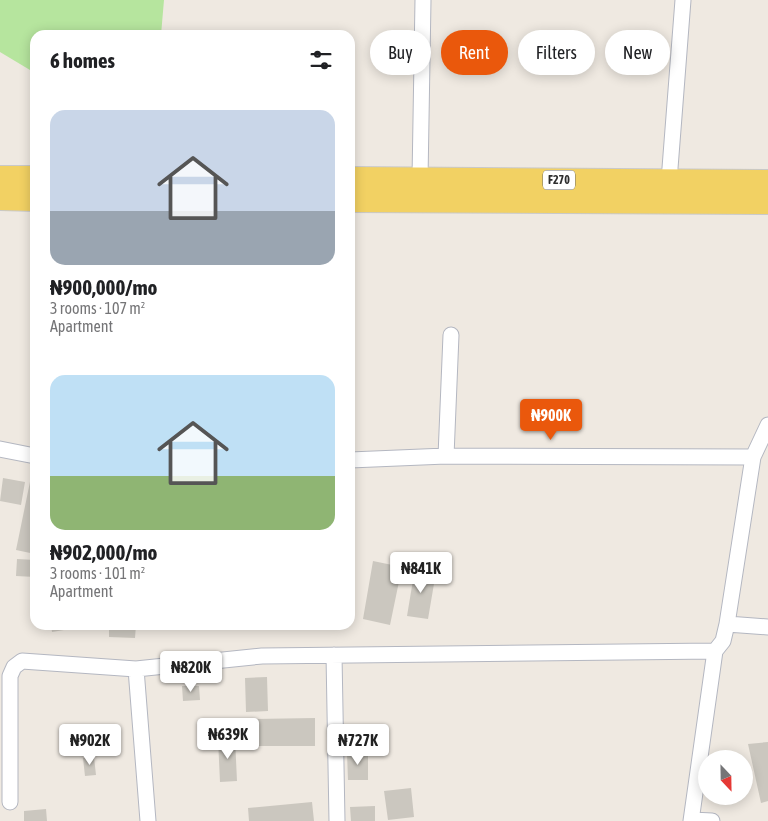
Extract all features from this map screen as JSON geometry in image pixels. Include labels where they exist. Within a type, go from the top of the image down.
[{"type":"main road","points":[[0,178],[30,178]]},
{"type":"main road","name":"F270","points":[[355,179],[768,182]]},
{"type":"main road","points":[[0,198],[30,199]]},
{"type":"main road","name":"F270","points":[[355,200],[768,202]]},
{"type":"street","points":[[420,180],[423,0]]},
{"type":"street","points":[[669,181],[683,0]]},
{"type":"street","points":[[446,456],[450,334]]},
{"type":"street","points":[[712,821],[691,820],[715,651],[723,642],[727,624],[753,457],[768,426]]},
{"type":"street","points":[[0,449],[30,455]]},
{"type":"street","points":[[355,460],[446,456],[753,457]]},
{"type":"street","points":[[727,624],[768,627]]},
{"type":"street","points":[[10,802],[10,676],[14,667],[22,661],[136,669],[262,656],[715,651]]},
{"type":"street","points":[[334,655],[337,821]]},
{"type":"street","points":[[136,669],[148,821]]},
{"type":"green space","points":[[0,0],[164,0],[161,30],[30,30],[30,70],[0,52]]},
{"type":"building","points":[[3,478],[25,482],[21,505],[0,501]]},
{"type":"building","points":[[30,482],[30,553],[16,550]]},
{"type":"building","points":[[17,559],[30,560],[30,577],[16,576]]},
{"type":"building","points":[[373,561],[402,567],[390,625],[363,619]]},
{"type":"building","points":[[415,568],[436,572],[428,619],[407,616]]},
{"type":"building","points":[[109,630],[136,630],[135,638],[109,637]]},
{"type":"building","points":[[267,677],[268,711],[246,712],[245,678]]},
{"type":"building","points":[[182,686],[199,686],[200,700],[183,701]]},
{"type":"building","points":[[315,718],[315,746],[249,746],[249,719]]},
{"type":"building","points":[[235,738],[237,781],[220,782],[218,739]]},
{"type":"building","points":[[768,742],[768,801],[761,803],[753,767],[753,750],[749,750],[748,744]]},
{"type":"building","points":[[368,752],[368,780],[348,780],[347,753]]},
{"type":"building","points":[[94,757],[96,775],[85,776],[83,758]]},
{"type":"building","points":[[411,788],[414,817],[388,820],[384,791]]},
{"type":"building","points":[[312,802],[314,821],[249,821],[248,808]]},
{"type":"building","points":[[375,806],[375,821],[351,821],[350,807]]},
{"type":"building","points":[[46,809],[47,821],[24,821],[24,811]]}]
